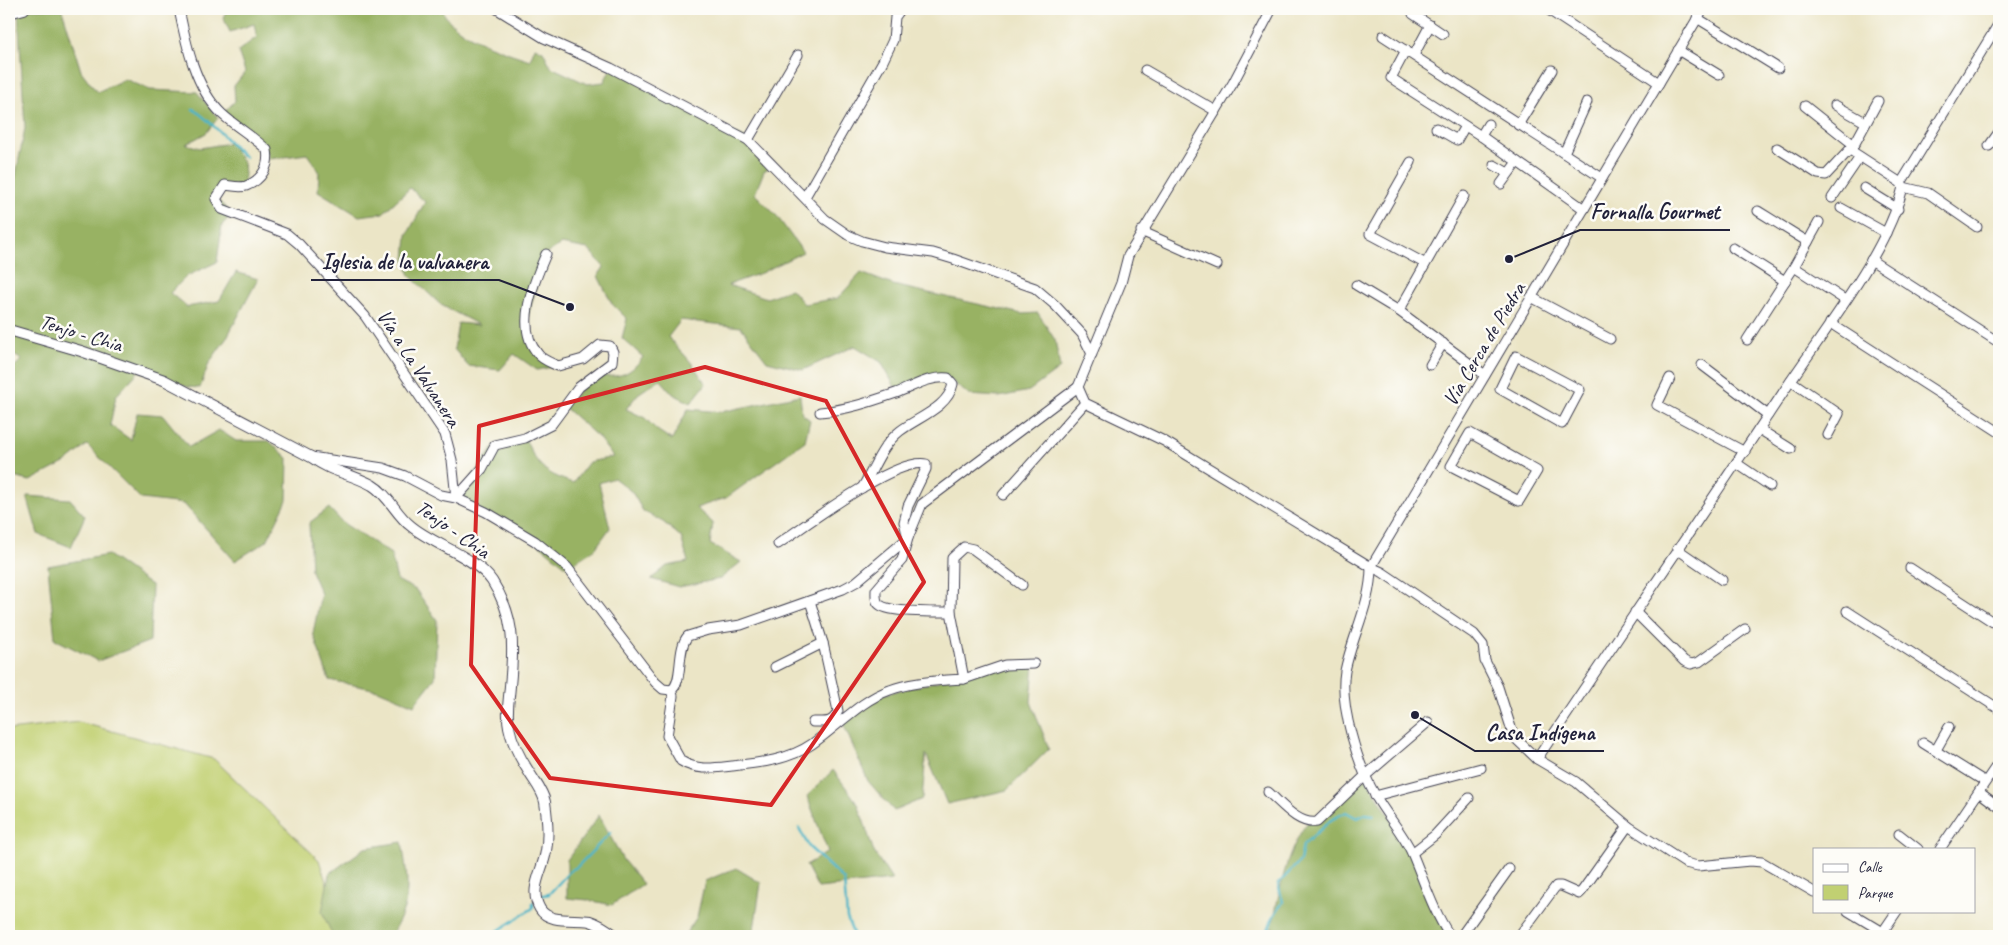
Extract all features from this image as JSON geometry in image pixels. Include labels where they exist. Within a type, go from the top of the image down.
[{"type":"street","points":[[9,13],[24,9]]},
{"type":"street","name":"Vía a La Valvanera","points":[[179,9],[188,49],[210,99],[222,114],[267,150],[269,159],[264,172],[245,186],[225,185],[216,198],[219,204],[222,209],[232,214],[287,234],[365,316],[445,434],[452,460],[456,498]]},
{"type":"street","points":[[497,9],[544,38],[611,68],[748,140],[825,219],[862,241],[953,259],[1035,288],[1055,305],[1082,334],[1092,354]]},
{"type":"street","points":[[805,197],[883,60],[893,40],[895,17],[901,9]]},
{"type":"street","points":[[951,612],[904,610],[880,605],[876,600],[876,590],[902,560],[908,538],[922,504],[1078,387],[1122,283],[1128,256],[1141,231],[1233,83],[1272,9]]},
{"type":"street","name":"Vía Cerca de Piedra","points":[[1371,567],[1703,9]]},
{"type":"street","points":[[1552,10],[1659,82]]},
{"type":"street","points":[[1413,14],[1443,34]]},
{"type":"street","points":[[1697,18],[1778,68]]},
{"type":"street","points":[[1537,758],[1676,549],[1745,452],[1845,300],[1886,233],[1898,209],[1902,185],[1999,25]]},
{"type":"street","points":[[1430,26],[1391,78],[1481,136],[1584,209]]},
{"type":"street","points":[[1383,36],[1602,178]]},
{"type":"street","points":[[1678,50],[1719,75]]},
{"type":"street","points":[[748,140],[798,55]]},
{"type":"street","points":[[1145,70],[1216,111]]},
{"type":"street","points":[[1518,125],[1552,70]]},
{"type":"street","points":[[1777,148],[1818,174],[1826,175],[1852,148],[1878,101]]},
{"type":"street","points":[[1564,153],[1586,102]]},
{"type":"street","points":[[1834,105],[1865,122]]},
{"type":"street","points":[[1805,106],[1860,157],[1902,185],[1928,193],[1976,227]]},
{"type":"street","points":[[1481,136],[1488,124]]},
{"type":"street","points":[[1436,128],[1457,140],[1466,126]]},
{"type":"street","points":[[1989,146],[1999,132]]},
{"type":"street","points":[[1832,198],[1860,157]]},
{"type":"street","points":[[1411,162],[1370,234],[1424,263]]},
{"type":"street","points":[[1501,184],[1517,162]]},
{"type":"street","points":[[1494,165],[1508,173]]},
{"type":"street","points":[[1864,188],[1898,209]]},
{"type":"street","points":[[1399,311],[1424,263],[1464,196]]},
{"type":"street","points":[[1841,208],[1886,233]]},
{"type":"street","points":[[1758,211],[1808,242]]},
{"type":"street","points":[[1747,340],[1794,267],[1819,222]]},
{"type":"street","points":[[1141,231],[1217,265]]},
{"type":"street","points":[[1732,248],[1785,281]]},
{"type":"street","points":[[456,498],[482,469],[495,445],[526,438],[551,425],[579,387],[612,362],[613,352],[610,346],[600,345],[583,359],[558,366],[538,356],[529,340],[526,323],[535,280],[546,254]]},
{"type":"street","points":[[1870,260],[1995,340]]},
{"type":"street","points":[[1794,267],[1845,300]]},
{"type":"street","points":[[1356,285],[1399,311],[1485,375]]},
{"type":"street","points":[[1531,297],[1610,339]]},
{"type":"street","points":[[1830,323],[1999,432]]},
{"type":"street","name":"Tenjo - Chia","points":[[9,330],[164,380],[311,456],[327,468],[355,476],[382,492],[411,527],[463,557],[491,579],[506,606],[513,631],[514,649],[507,715],[509,728],[522,761],[544,800],[546,851],[536,882],[535,893],[538,904],[541,911],[550,917],[590,921],[616,936]]},
{"type":"street","points":[[1082,334],[1098,339]]},
{"type":"street","points":[[1430,364],[1443,343]]},
{"type":"street","points":[[1497,356],[1511,364]]},
{"type":"street","points":[[1516,356],[1580,390],[1562,424],[1500,389],[1511,364],[1516,356]]},
{"type":"street","points":[[1702,365],[1768,415]]},
{"type":"street","points":[[820,412],[856,406],[920,382],[943,377],[948,378],[953,384],[952,392],[935,409],[886,442],[861,490]]},
{"type":"street","points":[[1670,378],[1657,405],[1745,452]]},
{"type":"street","points":[[1791,381],[1839,414],[1828,434]]},
{"type":"street","points":[[1078,387],[1085,403],[1164,441],[1382,572],[1474,634],[1482,645],[1485,661],[1498,687],[1514,736],[1537,758],[1576,782],[1628,826],[1685,863],[1698,866],[1750,861],[1762,862],[1813,891]]},
{"type":"street","points":[[1003,495],[1085,403]]},
{"type":"street","points":[[1759,429],[1791,449]]},
{"type":"street","points":[[1470,434],[1537,471],[1520,501],[1451,466],[1461,450],[1470,434]]},
{"type":"street","points":[[1445,442],[1461,450]]},
{"type":"street","points":[[311,456],[383,468],[405,476],[441,495],[456,498],[486,512],[535,541],[567,567],[655,682],[663,689],[671,690]]},
{"type":"street","points":[[778,544],[890,472],[914,463],[926,464],[926,469],[908,506],[904,522],[908,538]]},
{"type":"street","points":[[1736,463],[1770,486]]},
{"type":"street","points":[[671,690],[677,683],[682,647],[688,636],[708,630],[741,625],[810,601],[856,582],[908,538]]},
{"type":"street","points":[[964,679],[951,612],[952,558],[964,547],[973,549],[1022,585]]},
{"type":"street","points":[[1676,549],[1722,580]]},
{"type":"street","points":[[1371,567],[1371,579],[1362,618],[1345,671],[1345,690],[1350,732],[1365,776],[1412,853],[1430,898],[1450,936]]},
{"type":"street","points":[[1910,568],[1999,626]]},
{"type":"street","points":[[810,601],[823,643],[838,712],[830,722],[813,722]]},
{"type":"street","points":[[1847,611],[1999,709]]},
{"type":"street","points":[[1635,612],[1684,661],[1690,664],[1699,662],[1745,629]]},
{"type":"street","points":[[774,667],[823,643]]},
{"type":"street","points":[[671,690],[673,696],[667,736],[681,761],[702,769],[763,763],[796,753],[811,745],[876,696],[889,690],[907,685],[964,679],[1005,664],[1034,664]]},
{"type":"street","points":[[1268,792],[1307,823],[1317,822],[1365,776],[1428,722]]},
{"type":"street","points":[[1936,750],[1949,727]]},
{"type":"street","points":[[1923,743],[1984,781]]},
{"type":"street","points":[[1376,796],[1481,768]]},
{"type":"street","points":[[1941,848],[1979,792],[1984,781],[1998,768]]},
{"type":"street","points":[[1979,792],[1999,807]]},
{"type":"street","points":[[1412,853],[1435,835],[1469,798]]},
{"type":"street","points":[[1519,936],[1556,886],[1561,886],[1579,894],[1582,891],[1628,826]]},
{"type":"street","points":[[1899,834],[1917,848]]},
{"type":"street","points":[[1461,936],[1509,869]]},
{"type":"street","points":[[1849,912],[1882,934],[1896,912]]},
{"type":"highlighted area","points":[[705,367],[826,401],[924,582],[771,805],[550,778],[471,665],[479,426]]},
{"type":"green space","points":[[22,9],[62,9],[81,71],[97,92],[125,79],[150,90],[197,92],[218,118],[206,133],[186,144],[200,148],[230,143],[243,162],[245,186],[225,185],[216,198],[232,214],[222,225],[217,262],[187,276],[170,293],[187,307],[219,301],[236,272],[258,279],[226,339],[209,363],[200,388],[188,387],[139,371],[116,396],[110,425],[131,440],[137,413],[163,415],[189,447],[219,430],[236,441],[269,441],[288,458],[287,500],[267,541],[235,561],[184,504],[141,499],[87,445],[66,462],[30,481],[9,476],[9,371],[22,360],[9,352],[9,197],[12,194],[25,128],[18,11]]},
{"type":"green space","points":[[228,9],[442,9],[447,18],[456,27],[480,41],[530,60],[535,47],[543,51],[551,67],[587,84],[604,82],[611,68],[748,140],[774,165],[764,171],[755,194],[776,215],[803,252],[761,273],[728,285],[767,298],[791,289],[804,304],[838,298],[861,273],[893,285],[1022,314],[1038,313],[1055,340],[1060,368],[1029,391],[999,397],[969,395],[948,378],[898,392],[881,362],[855,346],[803,370],[767,361],[741,327],[681,320],[668,337],[690,361],[706,384],[691,403],[673,394],[660,379],[638,394],[626,409],[645,418],[657,430],[672,440],[688,409],[721,412],[800,395],[802,414],[810,420],[805,441],[726,498],[696,508],[713,523],[710,544],[741,562],[720,579],[679,587],[651,579],[667,566],[688,562],[681,537],[663,522],[643,511],[632,492],[614,478],[599,483],[610,528],[595,549],[567,567],[535,541],[456,498],[495,445],[525,438],[533,455],[548,472],[573,483],[589,462],[613,457],[598,437],[564,407],[594,375],[622,375],[638,364],[643,357],[622,338],[627,319],[612,304],[598,276],[604,267],[588,249],[561,244],[546,254],[526,323],[538,356],[558,366],[537,370],[514,354],[500,370],[468,366],[454,349],[458,323],[479,325],[441,305],[410,276],[405,260],[407,235],[425,202],[410,188],[383,213],[359,216],[318,191],[319,171],[307,154],[269,159],[267,150],[222,114],[235,101],[234,86],[245,72],[238,51],[257,37],[254,24],[230,32],[223,17]]},
{"type":"green space","points":[[27,496],[70,499],[85,516],[71,547],[38,534]]},
{"type":"green space","points":[[329,508],[343,523],[391,554],[397,580],[416,590],[437,620],[435,678],[414,705],[378,690],[329,680],[313,633],[321,594],[311,571],[309,523]]},
{"type":"green space","points":[[108,555],[152,586],[150,641],[98,661],[55,639],[48,566]]},
{"type":"green space","points":[[1034,664],[1031,702],[1049,749],[1007,790],[947,804],[926,754],[922,799],[894,811],[868,781],[842,721],[876,696],[1005,665]]},
{"type":"green space","points":[[79,722],[214,759],[319,860],[344,936],[9,936],[9,730]]},
{"type":"green space","points":[[833,770],[858,804],[874,852],[892,880],[818,888],[806,865],[828,852],[807,796]]},
{"type":"green space","points":[[1365,776],[1412,853],[1450,936],[1270,936],[1287,863],[1299,836],[1307,823],[1317,822]]},
{"type":"green space","points":[[599,815],[623,860],[643,884],[612,905],[567,898],[567,860]]},
{"type":"green space","points":[[402,842],[407,891],[402,913],[390,936],[333,936],[322,912],[329,874],[365,848]]},
{"type":"green space","points":[[736,868],[761,883],[754,929],[755,936],[684,936],[697,917],[705,881]]},
{"type":"waterway","points":[[193,109],[245,157]]},
{"type":"waterway","points":[[1266,936],[1273,917],[1283,902],[1278,884],[1300,861],[1303,845],[1331,820],[1346,812],[1357,818],[1366,814],[1374,815]]},
{"type":"waterway","points":[[799,828],[809,847],[844,880],[847,918],[854,936]]},
{"type":"waterway","points":[[539,896],[549,894],[611,832]]},
{"type":"waterway","points":[[490,936],[533,908],[533,903]]},
{"type":"place","name":"Fornalla Gourmet","points":[[1509,259]]},
{"type":"place","name":"Iglesia de la valvanera","points":[[570,307]]},
{"type":"place","name":"Casa Indígena","points":[[1415,715]]}]
